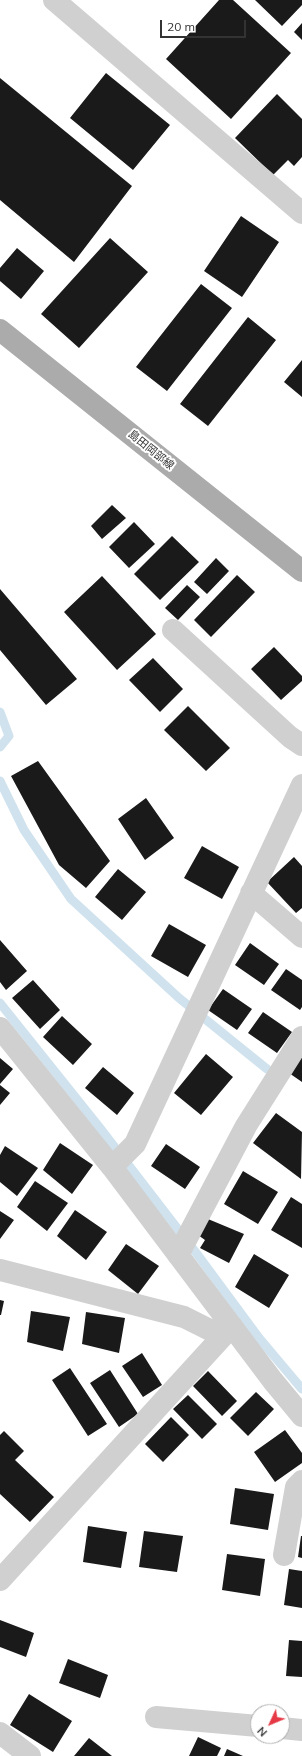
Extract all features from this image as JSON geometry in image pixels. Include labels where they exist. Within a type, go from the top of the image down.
[{"type":"main road","name":"島田岡部線","points":[[0,330],[302,571]]},
{"type":"street","points":[[54,0],[302,213]]},
{"type":"street","points":[[173,630],[290,737],[302,745]]},
{"type":"street","points":[[112,1167],[135,1144],[302,785]]},
{"type":"street","points":[[251,893],[302,938]]},
{"type":"street","points":[[0,1028],[112,1167],[178,1255],[227,1331],[302,1416]]},
{"type":"street","points":[[178,1255],[246,1126],[302,1037]]},
{"type":"street","points":[[0,1270],[184,1318],[227,1331]]},
{"type":"street","points":[[0,1580],[227,1331]]},
{"type":"street","points":[[284,1555],[296,1487],[302,1481]]},
{"type":"street","points":[[156,1717],[250,1725]]},
{"type":"street","points":[[290,1729],[302,1730]]},
{"type":"street","points":[[0,1733],[30,1756]]},
{"type":"building","points":[[219,0],[233,0],[291,53],[231,119],[166,59]]},
{"type":"building","points":[[255,0],[302,0],[302,5],[282,26]]},
{"type":"building","points":[[302,23],[302,40],[294,32]]},
{"type":"building","points":[[106,73],[170,125],[133,170],[70,118]]},
{"type":"building","points":[[0,78],[132,186],[74,262],[0,200]]},
{"type":"building","points":[[277,94],[302,119],[302,157],[294,166],[288,160],[273,175],[235,138]]},
{"type":"building","points":[[241,216],[279,242],[242,297],[204,271]]},
{"type":"building","points":[[110,238],[148,272],[79,348],[41,314]]},
{"type":"building","points":[[17,248],[44,271],[21,299],[0,281],[0,268]]},
{"type":"building","points":[[201,284],[232,308],[167,391],[136,367]]},
{"type":"building","points":[[248,317],[276,340],[208,426],[180,404]]},
{"type":"building","points":[[302,360],[302,397],[284,382]]},
{"type":"building","points":[[112,505],[126,518],[102,539],[91,526]]},
{"type":"building","points":[[134,522],[155,544],[129,568],[109,547]]},
{"type":"building","points":[[172,536],[199,562],[160,600],[134,574]]},
{"type":"building","points":[[216,558],[229,571],[207,594],[194,582]]},
{"type":"building","points":[[237,575],[255,592],[211,637],[194,620]]},
{"type":"building","points":[[102,576],[156,634],[117,670],[64,612]]},
{"type":"building","points":[[187,585],[200,597],[178,620],[165,608]]},
{"type":"building","points":[[0,589],[77,679],[46,705],[0,650]]},
{"type":"building","points":[[274,647],[302,676],[302,681],[281,700],[251,669]]},
{"type":"building","points":[[153,658],[183,689],[160,712],[129,680]]},
{"type":"building","points":[[188,706],[230,748],[206,771],[164,730]]},
{"type":"building","points":[[38,761],[110,861],[86,888],[59,865],[11,776]]},
{"type":"building","points":[[146,798],[174,838],[145,860],[118,819]]},
{"type":"building","points":[[202,846],[239,867],[222,899],[184,878]]},
{"type":"building","points":[[294,857],[302,866],[302,908],[296,913],[267,882]]},
{"type":"building","points":[[118,869],[146,892],[122,920],[95,897]]},
{"type":"building","points":[[169,924],[206,945],[188,977],[151,956]]},
{"type":"building","points":[[0,940],[27,971],[6,990],[0,982]]},
{"type":"building","points":[[250,943],[279,964],[264,985],[235,965]]},
{"type":"building","points":[[286,969],[302,980],[302,1007],[300,1010],[271,990]]},
{"type":"building","points":[[33,980],[60,1010],[40,1029],[12,998]]},
{"type":"building","points":[[223,989],[252,1009],[237,1030],[208,1010]]},
{"type":"building","points":[[263,1012],[292,1032],[277,1053],[248,1033]]},
{"type":"building","points":[[62,1016],[92,1044],[73,1065],[43,1037]]},
{"type":"building","points":[[206,1054],[233,1077],[201,1115],[174,1093]]},
{"type":"building","points":[[302,1055],[302,1082],[289,1073]]},
{"type":"building","points":[[0,1058],[13,1069],[0,1084]]},
{"type":"building","points":[[103,1067],[134,1093],[117,1115],[85,1088]]},
{"type":"building","points":[[0,1085],[10,1093],[0,1105]]},
{"type":"building","points":[[276,1113],[302,1132],[301,1179],[253,1143]]},
{"type":"building","points":[[60,1143],[93,1165],[72,1194],[43,1170]]},
{"type":"building","points":[[166,1144],[200,1167],[185,1189],[151,1166]]},
{"type":"building","points":[[5,1146],[38,1168],[17,1196],[0,1182],[0,1155]]},
{"type":"building","points":[[243,1171],[278,1192],[258,1224],[224,1204]]},
{"type":"building","points":[[35,1181],[68,1203],[47,1231],[17,1207]]},
{"type":"building","points":[[291,1197],[302,1204],[302,1248],[271,1230]]},
{"type":"building","points":[[75,1210],[107,1232],[86,1260],[57,1236]]},
{"type":"building","points":[[0,1211],[14,1220],[0,1239]]},
{"type":"building","points":[[208,1219],[244,1234],[229,1263],[200,1248],[205,1240],[198,1235]]},
{"type":"building","points":[[126,1244],[159,1266],[138,1294],[108,1270]]},
{"type":"building","points":[[254,1254],[289,1275],[269,1308],[235,1287]]},
{"type":"building","points":[[0,1300],[4,1301],[1,1315],[0,1315]]},
{"type":"building","points":[[31,1311],[70,1317],[63,1351],[27,1342]]},
{"type":"building","points":[[86,1312],[125,1318],[119,1353],[82,1344]]},
{"type":"building","points":[[142,1353],[162,1385],[143,1397],[122,1366]]},
{"type":"building","points":[[70,1368],[107,1424],[88,1436],[52,1380]]},
{"type":"building","points":[[110,1370],[138,1414],[119,1427],[90,1383]]},
{"type":"building","points":[[208,1371],[237,1401],[222,1416],[193,1386]]},
{"type":"building","points":[[256,1392],[274,1409],[248,1436],[230,1418]]},
{"type":"building","points":[[188,1395],[217,1424],[202,1439],[173,1409]]},
{"type":"building","points":[[171,1417],[189,1435],[163,1462],[145,1444]]},
{"type":"building","points":[[285,1430],[302,1453],[302,1463],[275,1482],[254,1452]]},
{"type":"building","points":[[4,1431],[24,1451],[15,1460],[54,1497],[30,1522],[0,1494],[0,1435]]},
{"type":"building","points":[[235,1488],[274,1494],[268,1530],[230,1524]]},
{"type":"building","points":[[88,1526],[127,1532],[121,1568],[83,1562]]},
{"type":"building","points":[[144,1531],[183,1536],[177,1572],[139,1567]]},
{"type":"building","points":[[302,1536],[302,1558],[298,1557]]},
{"type":"building","points":[[227,1554],[265,1559],[260,1596],[222,1590]]},
{"type":"building","points":[[289,1569],[302,1571],[302,1608],[284,1605]]},
{"type":"building","points":[[0,1620],[34,1633],[26,1657],[0,1647]]},
{"type":"building","points":[[289,1640],[302,1641],[302,1677],[286,1676]]},
{"type":"building","points":[[68,1659],[108,1675],[100,1698],[59,1683]]},
{"type":"building","points":[[29,1694],[72,1721],[53,1752],[10,1725]]},
{"type":"building","points":[[198,1737],[221,1748],[217,1756],[189,1756]]},
{"type":"building","points":[[89,1738],[112,1756],[74,1756]]},
{"type":"building","points":[[227,1749],[243,1756],[224,1756]]},
{"type":"waterway","points":[[0,712],[9,736],[0,747]]},
{"type":"waterway","points":[[0,781],[24,830],[71,899],[179,998],[267,1069]]},
{"type":"waterway","points":[[0,1003],[100,1128],[197,1254],[259,1338],[302,1389]]}]
